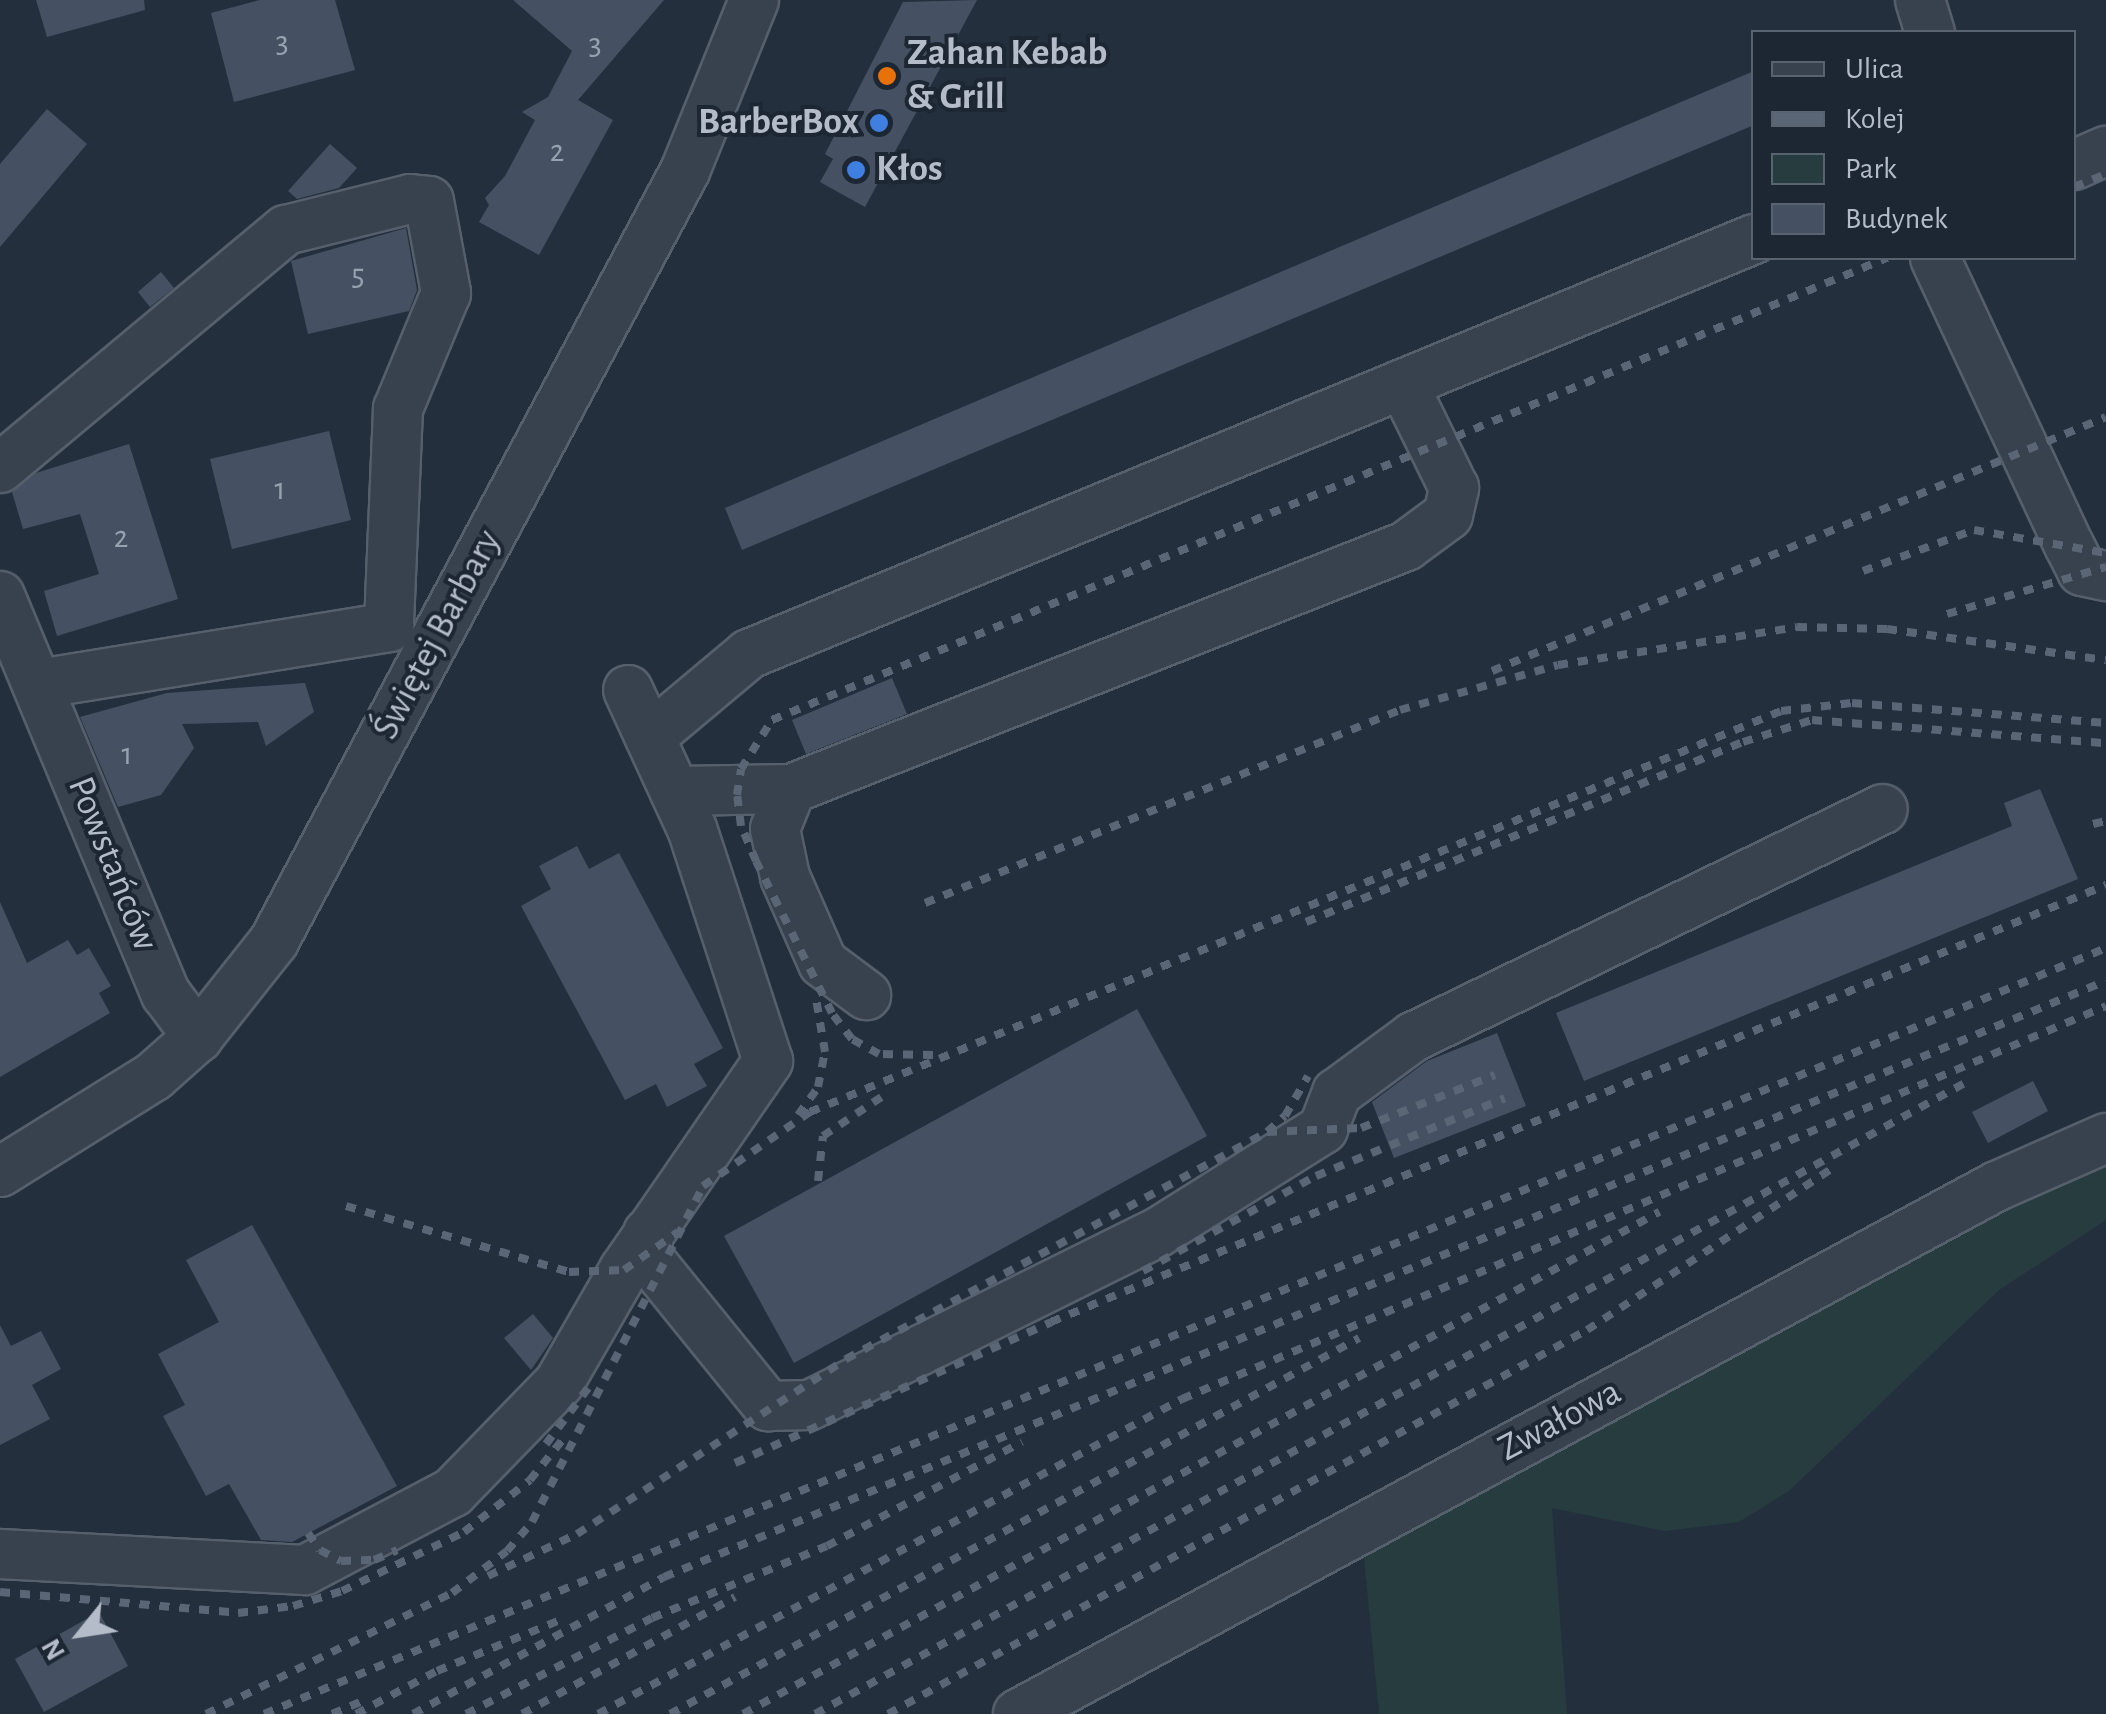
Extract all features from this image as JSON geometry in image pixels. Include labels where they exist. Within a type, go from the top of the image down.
[{"type":"street","name":"Świętej Barbary","points":[[0,1172],[154,1076],[198,1037],[274,941],[686,171],[754,0]]},
{"type":"street","points":[[1920,0],[1929,30]]},
{"type":"street","points":[[2076,164],[2106,152]]},
{"type":"street","points":[[0,468],[286,230],[410,199],[430,201],[446,292],[398,409],[389,627]]},
{"type":"street","points":[[650,737],[749,654],[1751,240]]},
{"type":"street","points":[[1936,260],[2068,546],[2082,571],[2106,576]]},
{"type":"street","points":[[675,791],[791,789],[1406,546],[1448,516],[1454,488],[1403,384]]},
{"type":"street","name":"Powstańców","points":[[0,596],[166,994],[198,1037]]},
{"type":"street","points":[[38,684],[389,627],[430,650]]},
{"type":"street","points":[[0,1554],[305,1570],[454,1492],[559,1383],[648,1233],[768,1061],[675,791],[628,690]]},
{"type":"street","points":[[791,789],[776,829],[785,878],[823,963],[866,995]]},
{"type":"street","points":[[648,1233],[648,1258],[768,1406],[810,1405],[1157,1234],[1323,1129],[1337,1094],[1413,1037],[1883,809]]},
{"type":"street","name":"Zwałowa","points":[[1018,1714],[1997,1186],[2106,1138]]},
{"type":"green space","points":[[2106,1158],[2106,1220],[1999,1290],[1789,1491],[1739,1522],[1665,1531],[1552,1508],[1567,1714],[1379,1714],[1362,1536]]},
{"type":"building","points":[[36,0],[144,0],[145,10],[47,37]]},
{"type":"building","points":[[260,0],[335,0],[355,70],[234,102],[211,13]]},
{"type":"building","points":[[513,0],[664,0],[578,100],[613,120],[539,255],[479,222],[489,205],[485,198],[505,176],[535,120],[522,112],[548,97],[572,51]]},
{"type":"building","points":[[977,0],[865,207],[820,182],[833,159],[825,154],[903,2]]},
{"type":"building","points":[[1751,72],[1751,126],[742,550],[725,508]]},
{"type":"building","points":[[47,109],[87,144],[0,247],[0,164]]},
{"type":"building","points":[[330,144],[357,168],[339,188],[297,199],[288,191]]},
{"type":"building","points":[[406,228],[417,290],[409,311],[308,334],[291,261]]},
{"type":"building","points":[[161,272],[174,288],[150,307],[138,292]]},
{"type":"building","points":[[329,431],[351,520],[232,549],[210,459]]},
{"type":"building","points":[[129,444],[178,599],[57,636],[44,591],[99,574],[80,514],[23,529],[12,492],[36,473]]},
{"type":"building","points":[[892,678],[907,714],[806,754],[792,720]]},
{"type":"building","points":[[305,683],[314,712],[266,746],[258,722],[182,724],[194,748],[161,795],[118,807],[80,717],[167,693]]},
{"type":"building","points":[[2040,789],[2078,879],[1584,1081],[1556,1013],[2012,826],[2004,803]]},
{"type":"building","points":[[577,846],[589,869],[619,853],[723,1048],[694,1064],[707,1086],[667,1107],[656,1084],[625,1100],[521,906],[551,889],[539,866]]},
{"type":"building","points":[[0,902],[27,963],[68,940],[77,955],[89,948],[111,986],[99,993],[110,1013],[0,1077]]},
{"type":"building","points":[[1137,1009],[1207,1136],[794,1363],[724,1236]]},
{"type":"building","points":[[1497,1033],[1526,1106],[1394,1158],[1372,1102],[1427,1061]]},
{"type":"building","points":[[2033,1081],[2048,1111],[1988,1143],[1972,1112]]},
{"type":"building","points":[[252,1225],[397,1486],[292,1542],[261,1540],[229,1484],[206,1496],[163,1416],[185,1405],[158,1354],[219,1322],[186,1260]]},
{"type":"building","points":[[533,1314],[553,1338],[531,1370],[504,1338]]},
{"type":"building","points":[[0,1325],[11,1346],[41,1331],[61,1369],[32,1385],[50,1419],[0,1445]]},
{"type":"building","points":[[99,1612],[128,1666],[44,1712],[15,1659]]},
{"type":"railway","points":[[2076,186],[2106,174]]},
{"type":"railway","points":[[933,1055],[879,1054],[852,1039],[832,1013],[756,861],[741,826],[737,795],[741,769],[772,720],[1882,260]]},
{"type":"railway","points":[[1492,671],[2106,417]]},
{"type":"railway","points":[[1863,571],[1974,530],[2106,553]]},
{"type":"railway","points":[[1947,614],[2106,567]]},
{"type":"railway","points":[[925,903],[1400,710],[1558,665],[1797,627],[1887,629],[2106,660]]},
{"type":"railway","points":[[206,1714],[452,1593],[507,1551],[532,1522],[703,1186],[810,1112],[1781,711],[1852,703],[2106,723]]},
{"type":"railway","points":[[1306,922],[1743,742],[1812,720],[2106,743]]},
{"type":"railway","points":[[2093,824],[2106,821]]},
{"type":"railway","points":[[735,1463],[1051,1322],[2106,885]]},
{"type":"railway","points":[[264,1714],[2106,948]]},
{"type":"railway","points":[[413,1714],[664,1577],[2106,981]]},
{"type":"railway","points":[[798,1115],[818,1087],[825,1052],[816,998]]},
{"type":"railway","points":[[598,1714],[1182,1399],[2106,1006]]},
{"type":"railway","points":[[1267,1132],[1361,1128],[1495,1075]]},
{"type":"railway","points":[[488,1576],[577,1534],[846,1359],[1267,1132],[1285,1116],[1308,1076]]},
{"type":"railway","points":[[815,1714],[1963,1084]]},
{"type":"railway","points":[[818,1181],[823,1136],[889,1092]]},
{"type":"railway","points":[[1143,1271],[1316,1176],[1505,1098]]},
{"type":"railway","points":[[888,1714],[1587,1330],[1834,1167]]},
{"type":"railway","points":[[346,1206],[569,1272],[624,1270],[678,1232]]},
{"type":"railway","points":[[743,1714],[1659,1212]]},
{"type":"railway","points":[[670,1714],[1359,1338]]},
{"type":"railway","points":[[546,1444],[594,1380]]},
{"type":"railway","points":[[0,1592],[238,1613],[293,1606],[342,1591],[464,1532],[530,1480],[564,1438]]},
{"type":"railway","points":[[466,1714],[652,1618],[827,1546],[1022,1442]]},
{"type":"railway","points":[[308,1533],[320,1550],[341,1561],[374,1560],[397,1550]]},
{"type":"railway","points":[[522,1714],[735,1597]]},
{"type":"railway","points":[[356,1714],[437,1671],[560,1620]]},
{"type":"railway","points":[[332,1714],[368,1699]]},
{"type":"place","name":"Zahan Kebab & Grill","points":[[887,76]]},
{"type":"place","name":"BarberBox","points":[[879,123]]},
{"type":"place","name":"Kłos","points":[[856,170]]}]
